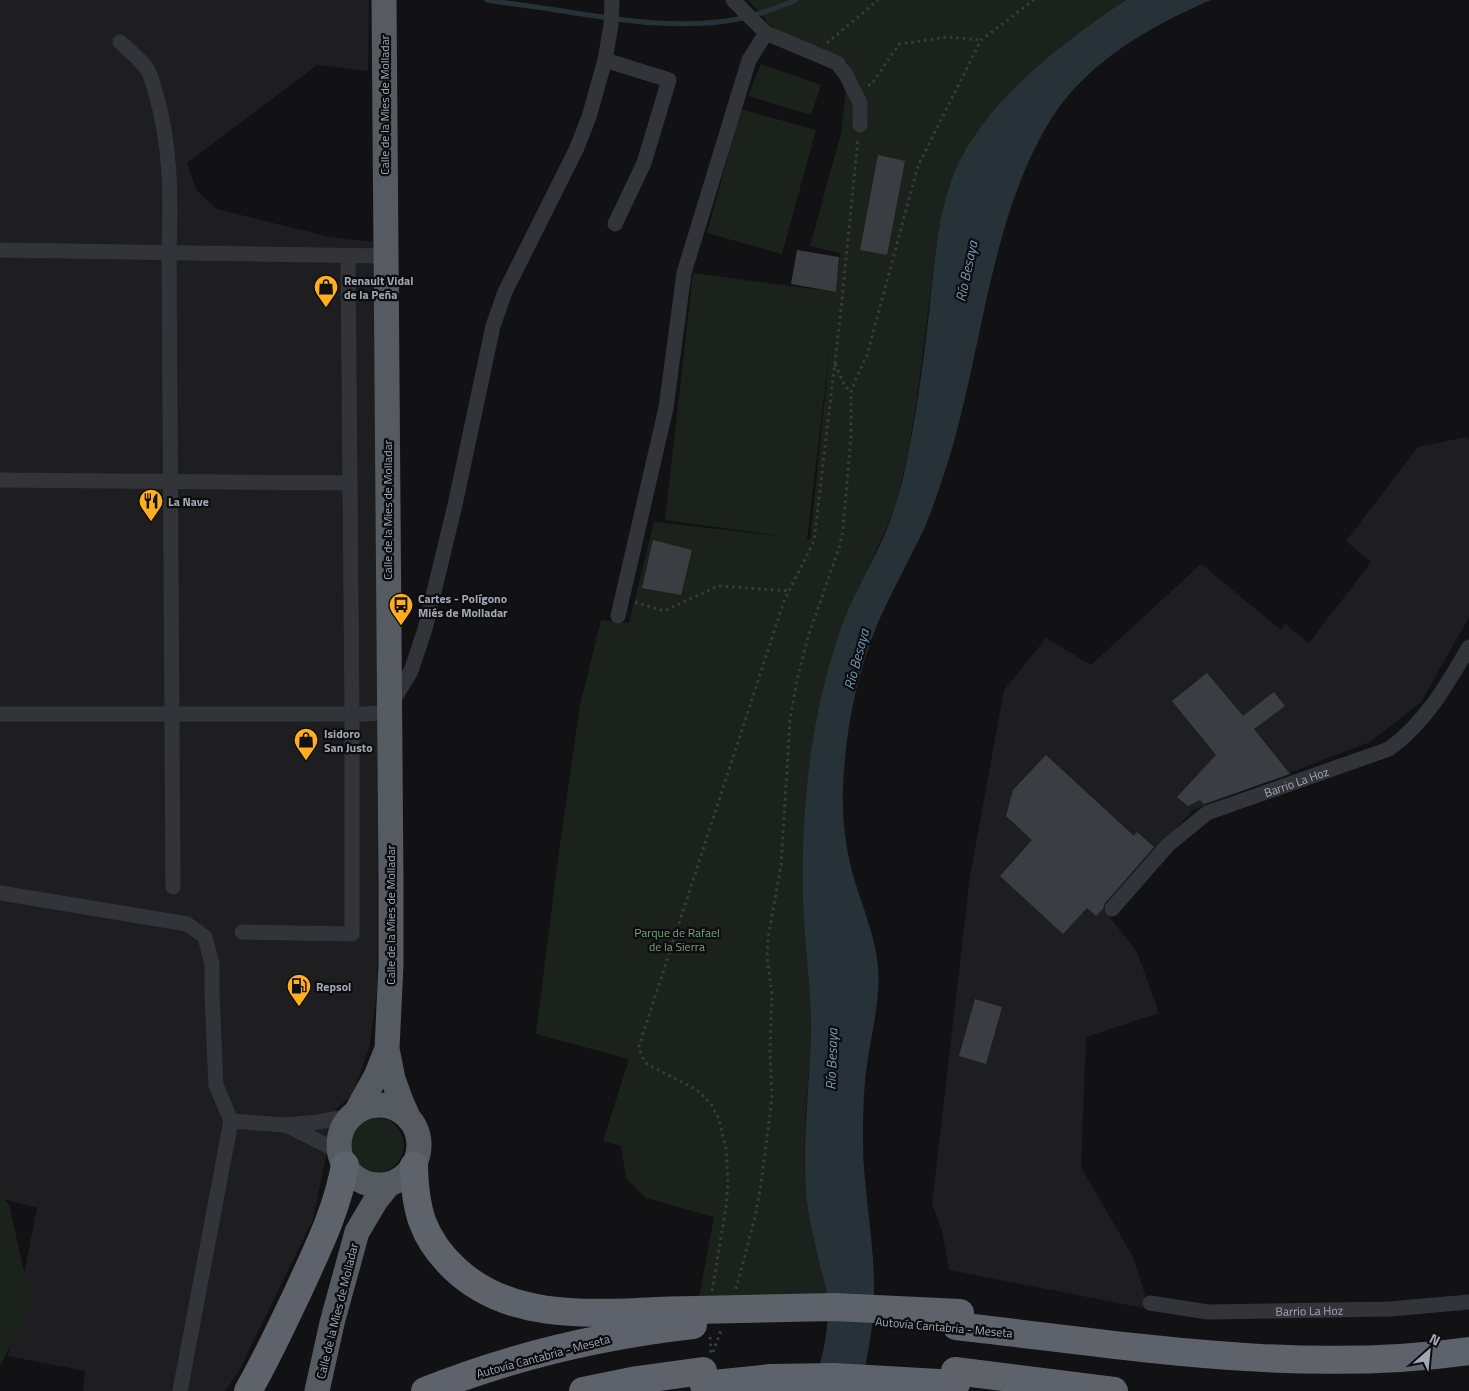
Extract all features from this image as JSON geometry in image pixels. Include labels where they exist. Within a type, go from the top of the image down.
[{"type":"highway","name":"Calle de la Mies de Molladar","points":[[384,0],[391,964],[387,1049],[394,1080],[410,1119]]},
{"type":"highway","name":"Calle de la Mies de Molladar","points":[[354,1114],[373,1083],[387,1049]]},
{"type":"highway","points":[[248,1391],[275,1341],[325,1232],[338,1196],[345,1162],[341,1132],[354,1114],[372,1106],[380,1105],[396,1109],[410,1119],[418,1133],[419,1150],[414,1166],[419,1214],[435,1246],[452,1266],[469,1281],[490,1294],[522,1306],[552,1311],[708,1317]]},
{"type":"highway","name":"Calle de la Mies de Molladar","points":[[345,1162],[356,1211],[357,1232]]},
{"type":"highway","points":[[345,1162],[363,1182],[380,1185],[399,1180],[414,1166]]},
{"type":"highway","name":"Calle de la Mies de Molladar","points":[[317,1391],[332,1323],[357,1232],[389,1184]]},
{"type":"highway","name":"Autovía Cantabria - Meseta","points":[[425,1391],[469,1375],[546,1352],[708,1317],[911,1322],[958,1320],[1226,1357],[1303,1361],[1420,1357],[1469,1351]]},
{"type":"highway","points":[[583,1391],[637,1380],[703,1378],[797,1364],[837,1364],[1099,1390]]},
{"type":"highway","points":[[955,1377],[1026,1391]]},
{"type":"highway","points":[[666,1391],[703,1378]]},
{"type":"street","points":[[0,714],[352,714],[379,713],[389,707],[411,671],[425,629],[455,505],[494,326],[505,292],[576,150],[596,95],[611,25],[612,0]]},
{"type":"street","points":[[738,5],[763,31],[837,63],[852,85],[860,102],[860,125]]},
{"type":"street","points":[[618,616],[666,408],[684,272],[749,60],[763,31]]},
{"type":"street","points":[[120,42],[148,70],[165,134],[171,197],[169,252],[174,887]]},
{"type":"street","points":[[604,60],[669,80],[644,163],[615,224]]},
{"type":"street","points":[[0,250],[385,256]]},
{"type":"street","points":[[242,932],[352,934],[348,255]]},
{"type":"street","points":[[0,480],[350,483]]},
{"type":"street","name":"Barrio La Hoz","points":[[1112,909],[1168,845],[1208,813],[1389,749],[1423,719],[1444,690],[1469,647]]},
{"type":"street","points":[[0,893],[187,924],[205,937],[212,964],[216,1085],[231,1121],[180,1391]]},
{"type":"street","points":[[231,1121],[286,1125],[318,1122],[354,1114]]},
{"type":"street","points":[[286,1125],[345,1162]]},
{"type":"street","name":"Barrio La Hoz","points":[[1150,1303],[1208,1312],[1390,1309],[1469,1302]]},
{"type":"path","points":[[814,54],[878,0]]},
{"type":"path","points":[[736,1289],[758,1201],[772,1098],[770,1050],[772,995],[767,957],[768,939],[781,865],[790,720],[808,637],[840,545],[843,530],[851,435],[851,392],[870,346],[918,166],[981,40],[1034,0]]},
{"type":"path","points":[[852,85],[871,85],[899,44],[948,37],[981,40]]},
{"type":"path","points":[[708,1317],[711,1359],[708,1317],[726,1208],[728,1180],[726,1149],[719,1120],[711,1104],[696,1090],[647,1064],[641,1055],[640,1046],[784,601],[814,541],[860,125]]},
{"type":"path","points":[[835,363],[845,386],[851,392]]},
{"type":"path","points":[[622,597],[664,611],[718,586],[790,591]]},
{"type":"shaded area","points":[[0,0],[369,0],[368,71],[317,65],[187,163],[197,191],[217,209],[330,237],[373,242],[379,685],[377,991],[369,1048],[353,1094],[336,1109],[313,1219],[238,1373],[225,1391],[83,1391],[85,1371],[8,1356],[37,1208],[0,1198]]},
{"type":"shaded area","points":[[1466,437],[1469,440],[1469,617],[1421,702],[1370,742],[1193,810],[1103,909],[1137,952],[1159,1013],[1086,1037],[1081,1167],[1133,1257],[1145,1295],[1143,1308],[949,1270],[942,1231],[932,1204],[970,876],[1004,690],[1046,638],[1091,665],[1201,564],[1281,630],[1285,624],[1309,643],[1371,562],[1346,541],[1418,447]]},
{"type":"green space","name":"Parque de Rafael de la Sierra","points":[[748,0],[1126,0],[1062,46],[1024,80],[976,134],[960,161],[937,242],[917,398],[908,454],[895,508],[841,628],[821,699],[810,764],[803,865],[803,913],[811,1019],[804,1175],[815,1246],[827,1296],[698,1303],[714,1217],[646,1198],[626,1178],[621,1146],[603,1141],[629,1059],[536,1034],[580,705],[601,620],[629,623],[654,522],[797,538],[665,520],[693,273],[836,292],[840,253],[810,246],[841,133],[849,63],[782,33],[768,24],[765,18]],"holes":[[[831,338],[810,540],[807,539]]]},
{"type":"green space","points":[[761,64],[821,85],[811,115],[748,96]]},
{"type":"green space","points":[[741,109],[816,130],[782,254],[707,233]]},
{"type":"green space","points":[[372,1118],[382,1118],[392,1122],[400,1130],[404,1145],[400,1160],[392,1168],[382,1172],[372,1172],[362,1168],[354,1160],[350,1150],[350,1140],[354,1130],[362,1122]]},
{"type":"green space","points":[[0,1195],[9,1204],[31,1304],[0,1366]]},
{"type":"water","name":"Río Besaya","points":[[1126,0],[1211,0],[1145,33],[1103,62],[1068,96],[1053,116],[1032,155],[1014,197],[1001,241],[970,377],[947,465],[924,529],[877,625],[863,664],[853,705],[844,767],[845,830],[852,871],[873,937],[878,971],[876,1008],[864,1096],[863,1124],[864,1174],[871,1233],[874,1305],[870,1342],[860,1391],[810,1391],[819,1368],[824,1345],[828,1308],[826,1289],[808,1212],[805,1173],[811,1029],[803,902],[804,833],[810,763],[822,695],[830,661],[841,628],[883,538],[900,489],[919,391],[938,235],[952,178],[974,136],[1012,91],[1056,51]]},
{"type":"building","points":[[878,155],[905,161],[887,255],[860,250]]},
{"type":"building","points":[[797,250],[839,257],[836,292],[791,284]]},
{"type":"building","points":[[653,540],[692,550],[681,595],[642,588]]},
{"type":"building","points":[[1207,673],[1243,716],[1274,692],[1285,706],[1254,729],[1290,774],[1204,804],[1200,800],[1188,806],[1177,797],[1216,755],[1172,701]]},
{"type":"building","points":[[1046,755],[1134,836],[1137,832],[1154,847],[1096,916],[1087,908],[1063,934],[1000,876],[1032,840],[1006,816],[1013,790]]},
{"type":"building","points":[[975,999],[1002,1007],[986,1064],[959,1056]]},
{"type":"waterway","points":[[487,0],[606,18],[672,24],[694,24],[738,19],[796,0]]},
{"type":"place","name":"Renault Vidal de la Peña","points":[[326,308]]},
{"type":"place","name":"La Nave","points":[[151,522]]},
{"type":"place","name":"Cartes - Polígono Miés de Molladar","points":[[401,626]]},
{"type":"place","name":"Isidoro San Justo","points":[[306,761]]},
{"type":"place","name":"Repsol","points":[[299,1007]]}]
